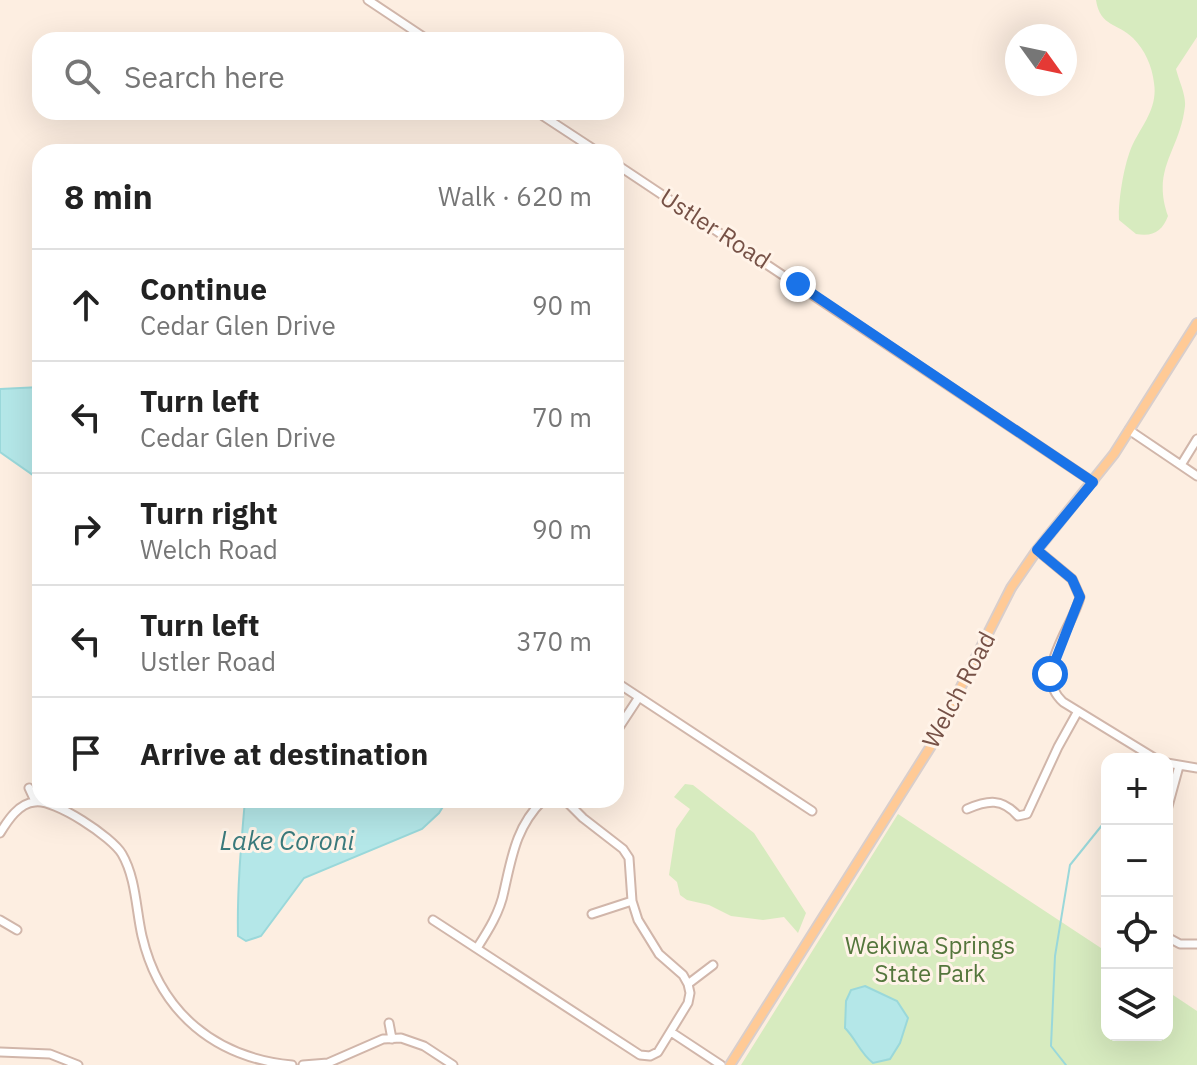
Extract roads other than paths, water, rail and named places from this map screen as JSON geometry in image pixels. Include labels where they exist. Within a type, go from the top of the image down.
[{"type":"main road","name":"Welch Road","points":[[730,1065],[931,746],[1011,588],[1037,550],[1093,482],[1197,323]]},
{"type":"street","points":[[383,10],[390,0]]},
{"type":"street","points":[[372,1],[416,32]]},
{"type":"street","points":[[549,120],[586,144]]},
{"type":"street","name":"Ustler Road","points":[[624,169],[1093,482]]},
{"type":"street","points":[[1129,430],[1197,476]]},
{"type":"street","points":[[1181,465],[1197,439]]},
{"type":"street","points":[[1037,550],[1072,579],[1079,594],[1078,605],[1050,674],[1052,688],[1057,696],[1078,711],[1146,753]]},
{"type":"street","points":[[624,687],[812,811]]},
{"type":"street","points":[[624,720],[639,697]]},
{"type":"street","points":[[967,809],[995,801],[1007,805],[1018,816],[1027,814],[1078,711]]},
{"type":"street","points":[[1173,764],[1197,768]]},
{"type":"street","points":[[1173,788],[1179,766]]},
{"type":"street","points":[[29,788],[32,794]]},
{"type":"street","points":[[0,833],[22,807],[32,802]]},
{"type":"street","points":[[58,808],[97,830],[113,842],[121,853],[128,868],[143,941],[155,974],[175,1008],[214,1042],[265,1062],[292,1065]]},
{"type":"street","points":[[477,948],[489,930],[504,893],[507,869],[518,834],[535,808]]},
{"type":"street","points":[[433,920],[640,1055],[650,1056],[658,1052],[688,1003],[688,984],[647,938],[632,901],[629,858],[623,849],[573,808]]},
{"type":"street","points":[[592,914],[632,901]]},
{"type":"street","points":[[0,920],[17,930]]},
{"type":"street","points":[[1173,940],[1180,944],[1197,944]]},
{"type":"street","points":[[688,984],[713,965]]},
{"type":"street","points":[[389,1023],[392,1039]]},
{"type":"street","points":[[671,1032],[721,1065]]},
{"type":"street","points":[[303,1065],[328,1063],[383,1039],[401,1038],[424,1046],[453,1065]]},
{"type":"street","points":[[0,1052],[50,1054],[78,1065]]},
{"type":"water","points":[[32,387],[32,474],[0,452],[0,389]]},
{"type":"water","name":"Lake Coroni","points":[[244,808],[442,808],[422,829],[304,878],[261,936],[246,941],[238,936]]},
{"type":"water","points":[[865,986],[897,1001],[908,1018],[900,1043],[890,1059],[873,1063],[845,1028],[846,1001],[851,990]]},
{"type":"waterway","points":[[1066,1065],[1051,1046],[1055,956],[1070,865],[1102,825]]},
{"type":"park label","name":"Wekiwa Springs State Park","points":[[930,960]]}]
